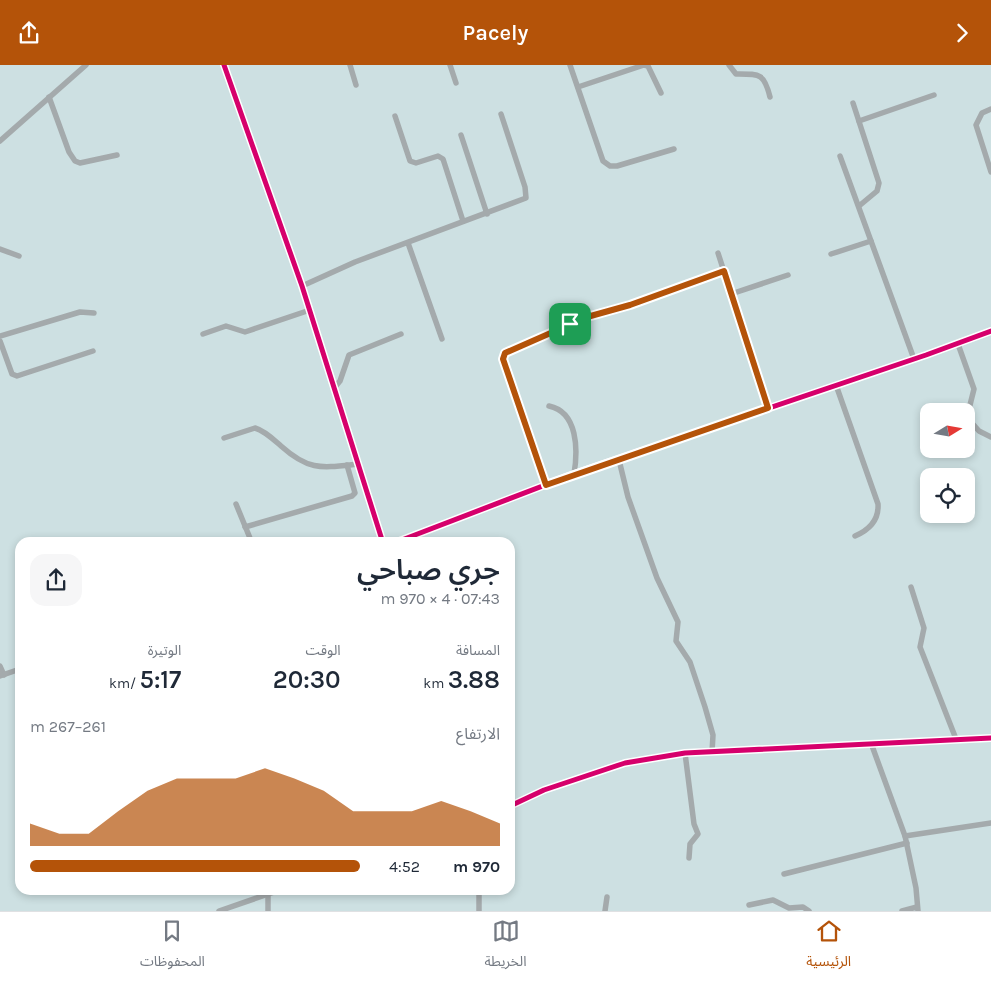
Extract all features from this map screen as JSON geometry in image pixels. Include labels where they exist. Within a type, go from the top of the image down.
[{"type":"street","points":[[0,141],[86,65]]},
{"type":"street","points":[[224,65],[302,286],[382,537]]},
{"type":"street","points":[[350,65],[356,85]]},
{"type":"street","points":[[450,65],[456,83]]},
{"type":"street","points":[[570,65],[600,155],[607,164],[617,166],[674,149]]},
{"type":"street","points":[[578,87],[644,65],[648,66],[661,93]]},
{"type":"street","points":[[729,65],[736,74],[750,73],[760,75],[766,83],[770,97]]},
{"type":"street","points":[[860,121],[934,95]]},
{"type":"street","points":[[49,97],[69,152],[75,161],[80,163],[116,155]]},
{"type":"street","points":[[853,103],[879,183],[877,191],[859,206]]},
{"type":"street","points":[[991,109],[982,113],[976,125],[991,172]]},
{"type":"street","points":[[302,286],[355,262],[463,221],[523,201],[527,194],[501,114]]},
{"type":"street","points":[[395,116],[412,163],[438,156],[443,159],[463,221]]},
{"type":"street","points":[[461,135],[487,213]]},
{"type":"street","points":[[840,156],[914,359]]},
{"type":"street","points":[[831,253],[872,241]]},
{"type":"street","points":[[408,243],[442,339]]},
{"type":"street","points":[[0,249],[19,256]]},
{"type":"street","points":[[718,253],[768,408]]},
{"type":"street","points":[[546,485],[503,359],[505,353],[587,317],[630,305],[724,271]]},
{"type":"street","points":[[731,293],[788,275]]},
{"type":"street","points":[[203,334],[226,326],[245,332],[310,310]]},
{"type":"street","points":[[0,336],[80,312],[94,313]]},
{"type":"street","points":[[410,537],[574,474],[958,344],[991,331]]},
{"type":"street","points":[[335,387],[340,381],[349,355],[401,334]]},
{"type":"street","points":[[0,341],[12,374],[16,376],[93,351]]},
{"type":"street","points":[[958,344],[974,389],[969,409],[971,422],[979,431],[991,437]]},
{"type":"street","points":[[836,385],[878,504],[876,515],[870,527],[855,535]]},
{"type":"street","points":[[549,405],[559,408],[572,429],[577,450],[574,474]]},
{"type":"street","points":[[224,438],[255,428],[268,435],[301,463],[314,466],[358,464]]},
{"type":"street","points":[[618,460],[626,490],[656,578],[678,623],[676,641],[690,662],[705,707],[713,735],[712,752]]},
{"type":"street","points":[[245,527],[352,496],[356,493],[347,465]]},
{"type":"street","points":[[236,504],[249,537]]},
{"type":"street","points":[[911,587],[924,628],[920,647],[956,739]]},
{"type":"street","points":[[0,666],[2,676],[15,671]]},
{"type":"street","points":[[515,804],[544,790],[625,763],[685,753],[991,738]]},
{"type":"street","points":[[871,743],[906,839],[916,888],[917,909],[902,911]]},
{"type":"street","points":[[685,753],[694,824],[698,834],[690,844],[690,858]]},
{"type":"street","points":[[784,874],[906,839],[991,823]]},
{"type":"street","points":[[219,911],[263,895]]},
{"type":"street","points":[[268,895],[268,911]]},
{"type":"street","points":[[479,895],[479,911]]},
{"type":"street","points":[[605,911],[607,897]]},
{"type":"street","points":[[749,905],[773,900],[789,908],[803,907],[809,911]]},
{"type":"cycle path","points":[[224,65],[302,286],[381,537]]},
{"type":"cycle path","points":[[410,537],[574,474],[926,355],[991,331]]},
{"type":"cycle path","points":[[515,804],[544,790],[625,763],[685,753],[991,738]]},
{"type":"route","points":[[724,271],[768,408],[546,485],[503,355],[511,349],[570,324],[587,317],[630,305],[724,271]]}]
